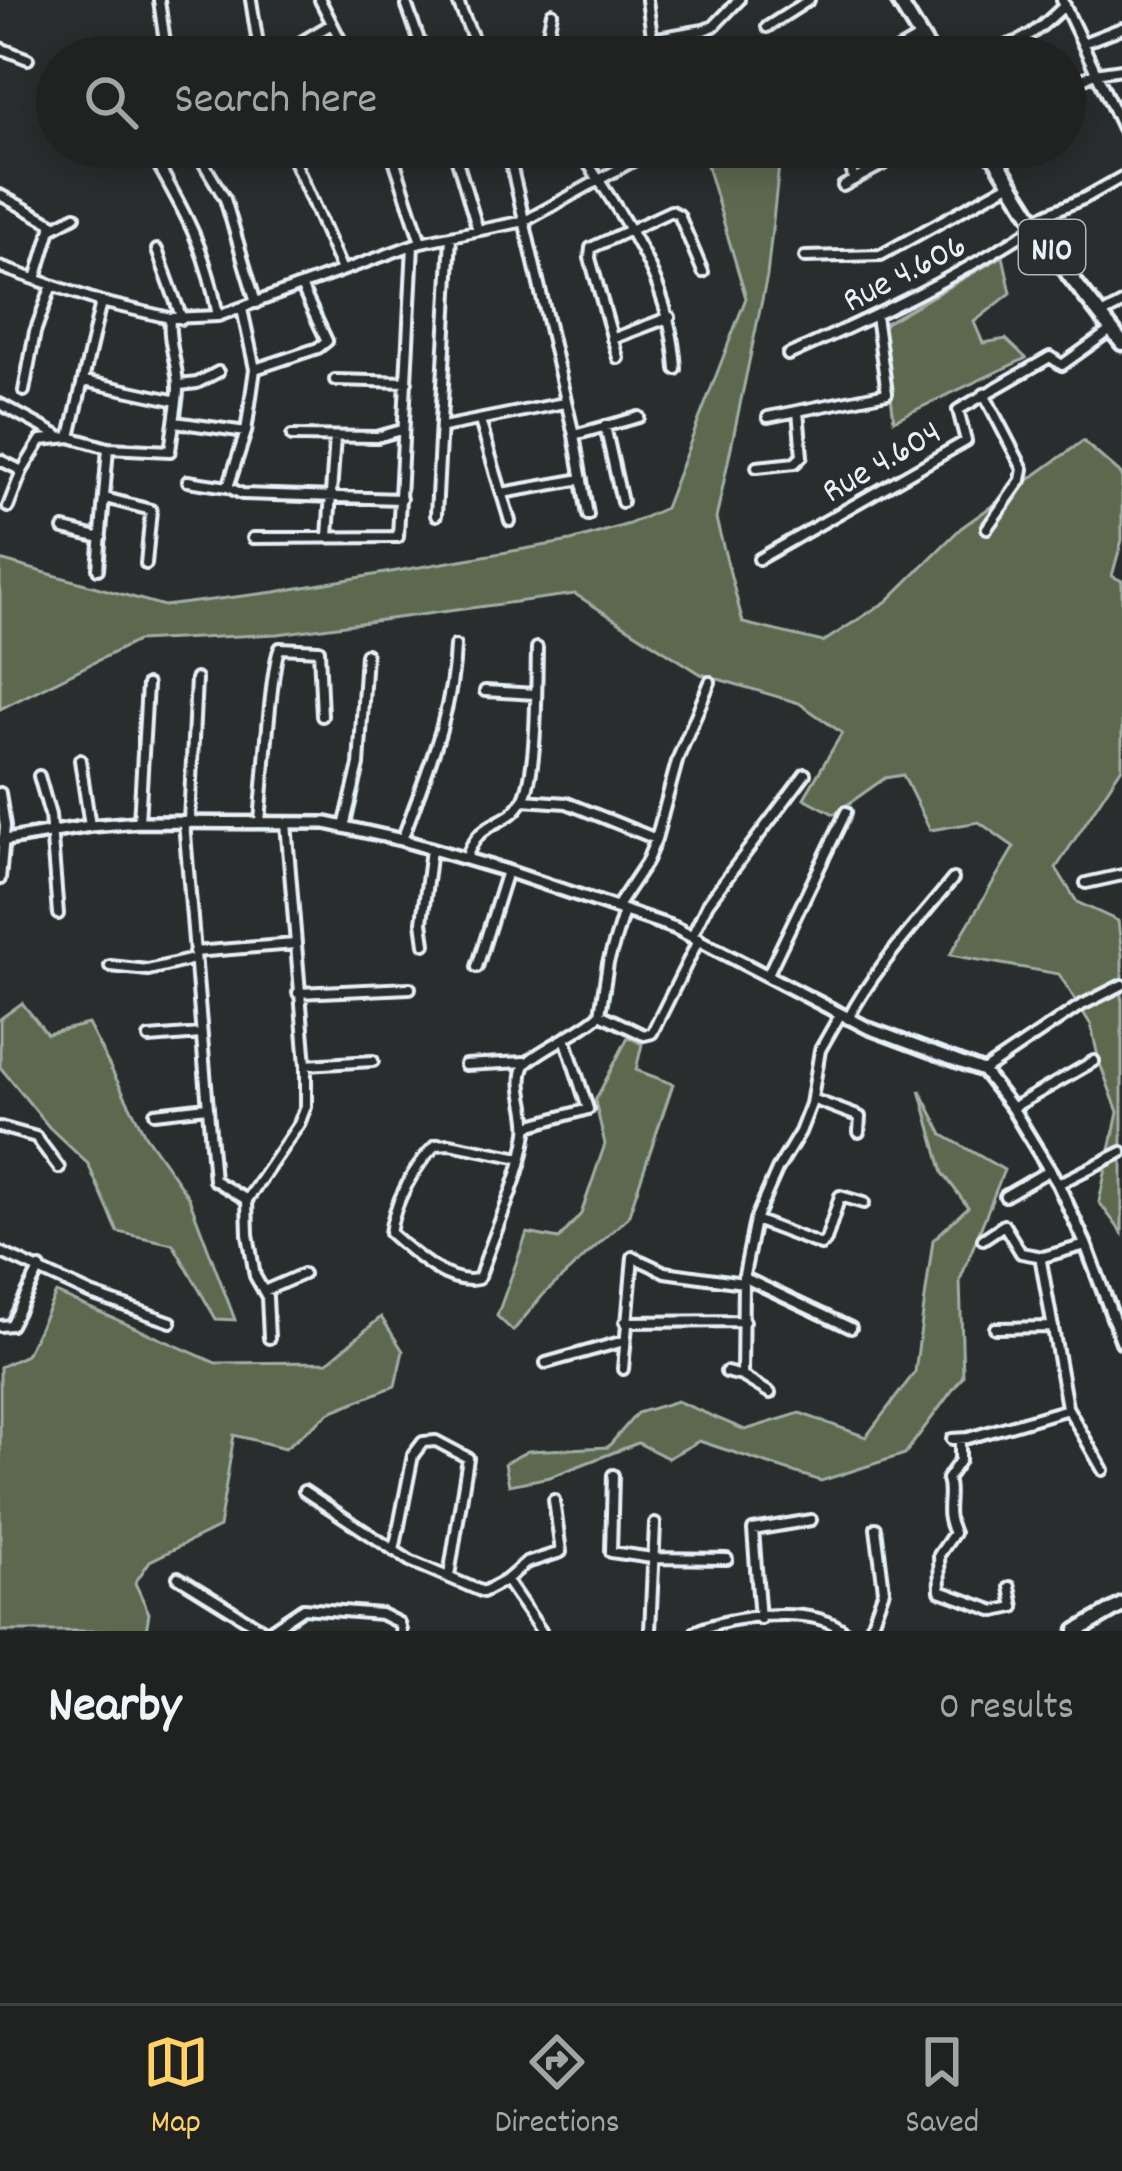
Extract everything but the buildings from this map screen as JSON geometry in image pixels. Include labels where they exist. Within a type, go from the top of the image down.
[{"type":"highway","points":[[898,0],[918,36]]},
{"type":"highway","name":"N10","points":[[1001,168],[1122,343]]},
{"type":"highway","points":[[1077,1631],[1122,1605]]},
{"type":"street","points":[[159,0],[164,36]]},
{"type":"street","points":[[251,0],[257,36]]},
{"type":"street","points":[[320,0],[337,36]]},
{"type":"street","points":[[458,0],[473,36]]},
{"type":"street","points":[[647,0],[652,36],[714,26],[739,0]]},
{"type":"street","points":[[767,27],[809,0]]},
{"type":"street","points":[[1027,36],[1044,26],[1064,2],[1080,36]]},
{"type":"street","points":[[407,6],[418,36]]},
{"type":"street","points":[[548,36],[553,14]]},
{"type":"street","points":[[311,36],[330,25]]},
{"type":"street","points":[[1086,43],[1122,28]]},
{"type":"street","points":[[0,48],[28,58]]},
{"type":"street","points":[[1086,50],[1122,128]]},
{"type":"street","points":[[1086,77],[1122,69]]},
{"type":"street","points":[[160,168],[210,268],[218,316]]},
{"type":"street","points":[[207,168],[225,199],[256,303]]},
{"type":"street","points":[[297,168],[343,270]]},
{"type":"street","points":[[253,538],[395,539],[417,244],[396,168]]},
{"type":"street","points":[[459,168],[478,230]]},
{"type":"street","points":[[512,168],[588,515]]},
{"type":"street","points":[[591,168],[632,230],[670,317],[676,369]]},
{"type":"street","points":[[0,266],[101,302],[176,319],[218,316],[417,244],[525,221],[621,168]]},
{"type":"street","points":[[852,168],[854,180]]},
{"type":"street","points":[[843,187],[874,168]]},
{"type":"street","name":"Rue 4.606","points":[[788,355],[876,316],[992,255],[1036,222],[1122,176]]},
{"type":"street","points":[[805,256],[881,255],[1011,183]]},
{"type":"street","points":[[0,195],[55,225]]},
{"type":"street","points":[[618,358],[588,253],[595,245],[676,212],[703,272]]},
{"type":"street","points":[[36,279],[49,234],[55,225],[75,216]]},
{"type":"street","points":[[436,515],[451,236]]},
{"type":"street","points":[[8,507],[41,440],[70,437],[107,448],[166,453],[172,447],[180,385],[169,335],[176,319],[157,250]]},
{"type":"street","points":[[24,391],[35,332],[52,285]]},
{"type":"street","points":[[255,369],[318,349],[327,341],[302,286]]},
{"type":"street","points":[[70,437],[101,302]]},
{"type":"street","points":[[1100,315],[1122,304]]},
{"type":"street","points":[[228,487],[247,432],[255,369],[242,309]]},
{"type":"street","points":[[768,416],[886,393],[876,316]]},
{"type":"street","points":[[612,339],[670,317]]},
{"type":"street","points":[[987,528],[1021,480],[1023,469],[984,394],[1050,357],[1062,365],[1111,330]]},
{"type":"street","points":[[180,385],[218,372]]},
{"type":"street","points":[[335,380],[406,382]]},
{"type":"street","points":[[84,381],[177,401]]},
{"type":"street","name":"Rue 4.604","points":[[759,559],[965,441],[958,410],[984,394]]},
{"type":"street","points":[[0,404],[58,436]]},
{"type":"street","points":[[443,427],[564,404]]},
{"type":"street","points":[[757,467],[795,463],[802,456],[797,411]]},
{"type":"street","points":[[574,436],[639,417]]},
{"type":"street","points":[[480,421],[510,520]]},
{"type":"street","points":[[176,422],[247,432]]},
{"type":"street","points":[[605,426],[622,502]]},
{"type":"street","points":[[292,436],[377,437],[402,430]]},
{"type":"street","points":[[328,536],[335,436]]},
{"type":"street","points":[[98,569],[107,448]]},
{"type":"street","points":[[0,460],[22,471]]},
{"type":"street","points":[[502,493],[582,479]]},
{"type":"street","points":[[188,481],[242,494],[400,499]]},
{"type":"street","points":[[105,498],[151,510],[146,564]]},
{"type":"street","points":[[64,529],[101,538]]},
{"type":"street","points":[[403,840],[447,713],[455,646]]},
{"type":"street","points":[[260,821],[272,670],[280,648],[319,650],[322,716]]},
{"type":"street","points":[[466,859],[478,832],[523,800],[530,769],[537,648]]},
{"type":"street","points":[[344,827],[359,764],[366,654]]},
{"type":"street","points":[[196,679],[186,821],[214,1180],[247,1200]]},
{"type":"street","points":[[465,1065],[526,1062],[566,1041],[600,1014],[620,910],[656,839],[679,758],[710,682]]},
{"type":"street","points":[[140,822],[148,685]]},
{"type":"street","points":[[485,691],[536,694]]},
{"type":"street","points":[[80,760],[89,826]]},
{"type":"street","points":[[600,1014],[644,1035],[652,1033],[708,903],[805,774]]},
{"type":"street","points":[[39,776],[50,815],[58,914]]},
{"type":"street","points":[[0,793],[5,826],[0,879]]},
{"type":"street","points":[[523,800],[567,803],[656,839]]},
{"type":"street","points":[[767,976],[846,812]]},
{"type":"street","points":[[269,1337],[264,1291],[255,1276],[247,1200],[304,1114],[307,1065],[286,821]]},
{"type":"street","points":[[1,841],[140,822],[286,821],[344,827],[508,871],[695,938],[844,1017],[983,1071],[1012,1108],[1058,1184],[1122,1342]]},
{"type":"street","points":[[425,944],[422,922],[431,849]]},
{"type":"street","points":[[477,967],[508,871]]},
{"type":"street","points":[[1086,884],[1122,874]]},
{"type":"street","points":[[742,1376],[743,1280],[755,1220],[800,1132],[812,1099],[820,1050],[869,979],[888,963],[953,879]]},
{"type":"street","points":[[110,966],[148,970],[194,955],[296,944]]},
{"type":"street","points":[[983,1071],[1078,1007],[1122,985]]},
{"type":"street","points":[[298,993],[410,988]]},
{"type":"street","points":[[149,1038],[202,1034]]},
{"type":"street","points":[[528,1126],[588,1109],[566,1041]]},
{"type":"street","points":[[307,1065],[373,1061]]},
{"type":"street","points":[[1012,1108],[1094,1061]]},
{"type":"street","points":[[520,1158],[436,1145],[404,1194],[390,1233],[447,1274],[476,1281],[520,1158],[528,1126],[522,1078],[526,1062]]},
{"type":"street","points":[[812,1099],[860,1117],[859,1132]]},
{"type":"street","points":[[155,1113],[207,1108]]},
{"type":"street","points":[[0,1127],[36,1137],[59,1168]]},
{"type":"street","points":[[1058,1184],[1122,1152]]},
{"type":"street","points":[[1005,1196],[1050,1170]]},
{"type":"street","points":[[755,1220],[821,1245],[840,1196],[864,1203]]},
{"type":"street","points":[[983,1239],[1004,1225],[1021,1253],[1043,1257],[1086,1245]]},
{"type":"street","points":[[0,1252],[91,1294],[171,1322]]},
{"type":"street","points":[[623,1369],[633,1257],[665,1272],[743,1280],[850,1328]]},
{"type":"street","points":[[1043,1257],[1068,1409],[1103,1470]]},
{"type":"street","points":[[0,1326],[11,1325],[40,1268]]},
{"type":"street","points":[[264,1291],[303,1274]]},
{"type":"street","points":[[625,1322],[744,1321]]},
{"type":"street","points":[[995,1328],[1053,1327]]},
{"type":"street","points":[[546,1363],[624,1341]]},
{"type":"street","points":[[727,1372],[770,1393]]},
{"type":"street","points":[[1010,1588],[1014,1607],[995,1611],[940,1591],[939,1555],[954,1533],[945,1503],[950,1492],[947,1479],[960,1460],[956,1439],[1068,1409]]},
{"type":"street","points":[[394,1552],[413,1455],[423,1442],[436,1441],[468,1460],[449,1576]]},
{"type":"street","points":[[614,1475],[611,1552],[728,1559]]},
{"type":"street","points":[[304,1491],[394,1552],[478,1592],[506,1580],[526,1563],[561,1552],[554,1500]]},
{"type":"street","points":[[760,1619],[754,1529],[811,1520]]},
{"type":"street","points":[[650,1631],[655,1524]]},
{"type":"street","points":[[869,1631],[884,1591],[877,1528]]},
{"type":"street","points":[[178,1577],[267,1631],[296,1611],[312,1608],[381,1614],[399,1623],[401,1631]]},
{"type":"street","points":[[506,1580],[541,1631]]},
{"type":"street","points":[[696,1631],[812,1615],[844,1631]]},
{"type":"green space","points":[[708,168],[779,168],[767,276],[716,519],[743,623],[823,642],[887,601],[961,528],[1083,441],[1122,475],[1122,540],[1112,576],[1122,581],[1122,767],[1056,868],[1077,902],[1118,921],[1122,1233],[1099,1202],[1118,1112],[1091,1025],[1059,974],[950,955],[1014,847],[979,822],[930,830],[903,775],[885,778],[834,814],[804,798],[842,733],[799,703],[701,674],[575,594],[278,634],[137,641],[0,709],[0,560],[164,606],[275,592],[571,541],[665,508],[746,298]]},
{"type":"green space","points":[[1003,256],[1011,293],[974,322],[983,343],[1006,339],[1026,358],[894,420],[882,325]]},
{"type":"green space","points":[[22,1003],[47,1034],[88,1024],[145,1135],[189,1198],[235,1320],[216,1319],[173,1244],[118,1232],[88,1164],[49,1127],[0,1067],[0,1019]]},
{"type":"green space","points":[[628,1037],[642,1044],[636,1070],[673,1084],[628,1217],[543,1295],[513,1331],[497,1316],[527,1233],[559,1239],[581,1214],[605,1144],[595,1101]]},
{"type":"green space","points":[[920,1090],[943,1135],[1004,1170],[960,1280],[963,1376],[905,1454],[821,1481],[699,1441],[668,1458],[638,1443],[550,1477],[509,1485],[505,1463],[528,1451],[608,1447],[637,1413],[677,1401],[745,1430],[800,1413],[866,1437],[915,1372],[933,1240],[968,1207],[943,1173]]},
{"type":"green space","points":[[56,1293],[216,1363],[328,1362],[381,1317],[403,1351],[395,1386],[330,1412],[285,1448],[234,1435],[219,1527],[150,1561],[135,1583],[149,1613],[146,1631],[0,1631],[0,1367],[26,1355]]}]
